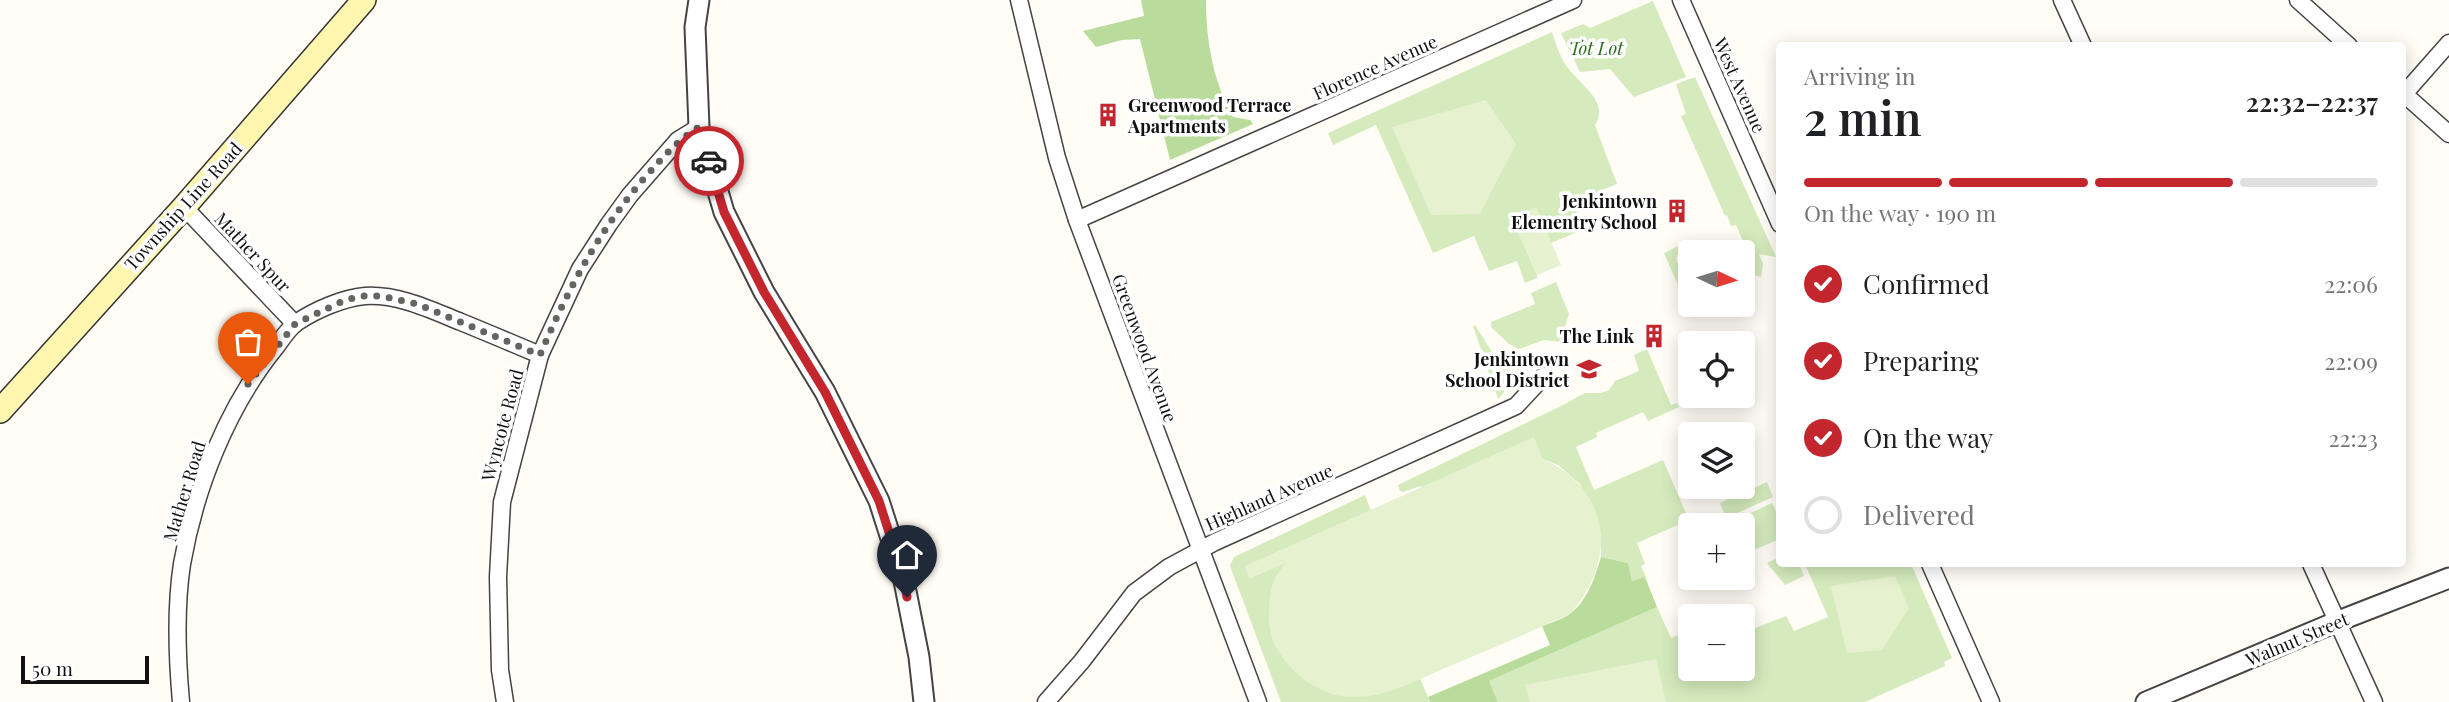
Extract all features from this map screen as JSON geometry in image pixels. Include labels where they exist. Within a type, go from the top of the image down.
[{"type":"main road","name":"Township Line Road","points":[[0,411],[184,207],[364,0]]},
{"type":"street","points":[[699,0],[695,27],[699,127],[724,212],[764,292],[825,392],[879,501],[903,576],[919,657],[924,702]]},
{"type":"street","name":"Greenwood Avenue","points":[[1019,0],[1057,158],[1077,220],[1258,702]]},
{"type":"street","name":"Florence Avenue","points":[[1077,220],[1573,0]]},
{"type":"street","name":"West Avenue","points":[[1681,0],[1776,214]]},
{"type":"street","points":[[2062,0],[2081,42]]},
{"type":"street","points":[[2298,0],[2345,42]]},
{"type":"street","points":[[2406,90],[2449,43]]},
{"type":"street","points":[[2406,96],[2449,134]]},
{"type":"street","name":"Wyncote Road","points":[[505,702],[500,670],[498,577],[502,502],[540,355],[574,281],[609,224],[630,195],[678,140],[699,127]]},
{"type":"street","name":"Mather Spur","points":[[184,207],[295,324]]},
{"type":"street","name":"Mather Road","points":[[181,702],[177,644],[179,605],[182,565],[191,526],[212,460],[229,420],[248,384],[295,324],[345,300],[382,296],[417,304],[540,355]]},
{"type":"street","name":"Highland Avenue","points":[[1046,702],[1135,593],[1169,567],[1200,550],[1516,407],[1544,376]]},
{"type":"street","points":[[1931,567],[1991,702]]},
{"type":"street","points":[[2312,567],[2374,702]]},
{"type":"street","name":"Walnut Street","points":[[2146,702],[2449,578]]},
{"type":"green space","points":[[1141,0],[1206,0],[1209,46],[1220,89],[1233,117],[1250,120],[1253,124],[1170,160],[1140,39],[1122,40],[1096,47],[1083,31],[1144,16]]},
{"type":"green space","name":"Tot Lot","points":[[1653,1],[1686,77],[1634,97],[1610,69],[1580,72],[1561,33],[1583,24],[1590,28]]},
{"type":"green space","points":[[1552,32],[1565,64],[1596,100],[1599,116],[1595,125],[1617,184],[1582,198],[1578,216],[1582,230],[1551,243],[1536,208],[1512,218],[1537,275],[1537,278],[1525,283],[1517,261],[1489,271],[1474,236],[1433,253],[1376,125],[1333,145],[1328,133]]},
{"type":"green space","points":[[1695,77],[1776,257],[1759,254],[1763,264],[1761,277],[1755,275],[1755,240],[1743,240],[1736,225],[1731,226],[1727,215],[1725,216],[1681,116],[1686,114],[1676,84]]},
{"type":"green space","points":[[1486,100],[1516,144],[1480,214],[1431,215],[1392,127]]},
{"type":"green space","points":[[1536,207],[1561,265],[1537,275],[1512,218]]},
{"type":"green space","points":[[1678,246],[1678,285],[1664,253]]},
{"type":"green space","points":[[1556,282],[1569,314],[1560,342],[1544,340],[1519,349],[1509,344],[1491,327],[1491,322],[1535,304],[1531,293]]},
{"type":"green space","points":[[1475,325],[1492,352],[1513,363],[1507,386],[1498,399],[1473,326]]},
{"type":"green space","points":[[1647,349],[1671,405],[1677,403],[1678,407],[1648,421],[1643,412],[1596,433],[1597,437],[1576,447],[1594,490],[1663,460],[1686,513],[1678,513],[1678,525],[1637,543],[1645,564],[1641,566],[1646,577],[1632,581],[1628,563],[1601,557],[1600,528],[1580,484],[1558,465],[1543,459],[1505,453],[1422,488],[1421,486],[1400,491],[1398,485],[1585,393],[1609,390],[1615,381],[1639,371],[1634,355]]},
{"type":"green space","points":[[1534,437],[1543,459],[1566,472],[1583,489],[1594,507],[1600,528],[1596,571],[1570,614],[1405,686],[1364,697],[1339,695],[1317,688],[1291,667],[1273,642],[1269,624],[1269,602],[1273,583],[1285,563],[1249,578],[1245,566]]},
{"type":"green space","points":[[1767,482],[1773,497],[1737,513],[1724,513],[1720,503],[1729,499],[1755,499],[1755,487]]},
{"type":"green space","points":[[1365,495],[1371,511],[1245,567],[1250,578],[1287,562],[1273,588],[1269,624],[1325,691],[1361,695],[1397,687],[1420,678],[1430,702],[1281,702],[1230,566],[1234,557]]},
{"type":"green space","points":[[1772,503],[1776,512],[1776,541],[1755,549],[1755,513],[1751,513]]},
{"type":"green space","points":[[1601,557],[1628,563],[1632,581],[1645,577],[1657,607],[1489,681],[1498,702],[1430,702],[1428,697],[1550,645],[1542,626],[1575,610],[1593,581]]},
{"type":"green space","points":[[1776,559],[1776,567],[1800,567],[1804,576],[1785,585],[1767,563]]},
{"type":"green space","points":[[1806,567],[1912,567],[1952,658],[1944,662],[1945,666],[1865,702],[1498,702],[1489,681],[1657,607],[1671,638],[1678,635],[1678,681],[1755,681],[1755,628],[1786,616],[1794,631],[1828,617]]},
{"type":"green space","points":[[1895,576],[1909,608],[1882,650],[1847,653],[1831,586]]},
{"type":"green space","points":[[1656,659],[1666,702],[1530,702],[1525,685]]},
{"type":"way so far","points":[[248,384],[295,324],[345,300],[364,296],[382,296],[417,304],[540,355],[580,269],[630,195],[678,140],[699,127],[709,161]]},
{"type":"place","name":"Greenwood Terrace Apartments","points":[[1108,115]]},
{"type":"place","name":"Jenkintown Elementry School","points":[[1677,211]]},
{"type":"place","name":"The Link","points":[[1654,336]]},
{"type":"place","name":"Jenkintown School District","points":[[1589,369]]},
{"type":"route","points":[[709,161],[724,212],[764,292],[825,392],[879,501],[907,597]]}]
